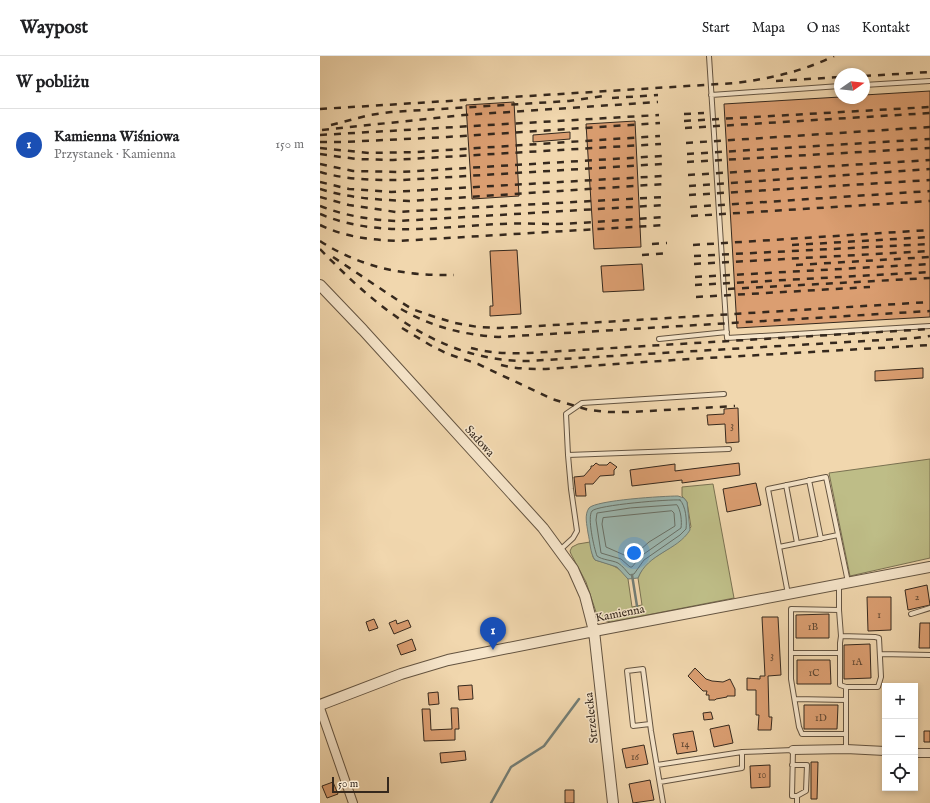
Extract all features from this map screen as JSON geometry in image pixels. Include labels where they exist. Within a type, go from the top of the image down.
[{"type":"street","name":"Sadowa","points":[[320,285],[363,330],[543,528],[560,550],[579,582],[588,605],[594,631]]},
{"type":"street","name":"Kamienna","points":[[320,705],[401,674],[448,660],[930,567]]},
{"type":"street","name":"Strzelecka","points":[[594,631],[613,803]]},
{"type":"street","points":[[320,708],[353,803]]},
{"type":"street","points":[[793,750],[882,751]]},
{"type":"street","points":[[918,753],[930,753]]},
{"type":"lane","points":[[709,56],[727,338],[930,326]]},
{"type":"lane","points":[[870,85],[930,81]]},
{"type":"lane","points":[[711,95],[834,86]]},
{"type":"lane","points":[[659,339],[727,332]]},
{"type":"lane","points":[[560,550],[573,538],[577,531],[571,489],[566,414],[582,403],[724,394]]},
{"type":"lane","points":[[568,455],[729,449]]},
{"type":"lane","points":[[788,594],[768,489],[826,477],[838,536],[844,583],[839,610],[841,636],[840,684],[846,687],[878,687],[881,677],[879,638],[841,636]]},
{"type":"lane","points":[[809,480],[821,539]]},
{"type":"lane","points":[[786,485],[797,543]]},
{"type":"lane","points":[[779,547],[838,536]]},
{"type":"lane","points":[[911,614],[930,608]]},
{"type":"lane","points":[[839,610],[791,609],[791,679],[799,727],[802,734],[846,734]]},
{"type":"lane","points":[[791,653],[840,653]]},
{"type":"lane","points":[[880,654],[930,655]]},
{"type":"lane","points":[[650,724],[634,726],[627,671],[643,669],[663,803]]},
{"type":"lane","points":[[846,687],[846,750]]},
{"type":"lane","points":[[795,699],[846,700]]},
{"type":"lane","points":[[657,765],[742,752],[793,750],[792,765],[792,796],[798,796],[806,791],[807,765],[792,765]]},
{"type":"lane","points":[[660,782],[742,768],[742,752]]},
{"type":"lane","points":[[797,803],[798,796]]},
{"type":"shaded area","points":[[930,459],[930,558],[850,576],[829,473]]},
{"type":"shaded area","points":[[713,484],[734,598],[611,622],[603,620],[597,615],[586,582],[571,554],[570,551],[572,547],[578,544],[590,542],[595,560],[618,568],[628,579],[632,607],[642,605],[638,578],[642,569],[646,563],[674,545],[691,527],[687,502],[682,496],[682,487]]},
{"type":"water","points":[[678,496],[684,498],[687,502],[690,530],[678,543],[655,557],[638,578],[628,579],[617,567],[595,560],[591,550],[586,517],[589,508],[594,505],[617,501]]},
{"type":"building","points":[[930,91],[930,317],[737,328],[724,104],[834,97],[834,104],[870,104],[870,95]]},
{"type":"building","points":[[514,102],[519,196],[472,199],[466,105]]},
{"type":"building","points":[[635,121],[641,247],[594,249],[586,124]]},
{"type":"building","points":[[570,132],[570,139],[533,142],[533,135]]},
{"type":"building","points":[[517,250],[521,314],[490,316],[490,306],[493,306],[490,251]]},
{"type":"building","points":[[642,264],[644,290],[603,292],[601,266]]},
{"type":"building","points":[[923,368],[923,378],[875,381],[875,371]]},
{"type":"building","points":[[738,408],[739,442],[726,443],[725,424],[708,425],[707,415],[724,414],[724,409]]},
{"type":"building","points":[[610,462],[617,467],[614,470],[614,475],[600,476],[593,484],[585,484],[586,496],[576,496],[574,477],[584,476],[591,466],[596,463],[599,465],[607,465]]},
{"type":"building","points":[[739,463],[740,475],[682,483],[682,480],[632,486],[630,470],[675,464],[675,471]]},
{"type":"building","points":[[756,483],[761,505],[727,512],[723,489]]},
{"type":"building","points":[[927,585],[930,605],[908,610],[905,590]]},
{"type":"building","points":[[867,597],[891,597],[891,630],[868,631]]},
{"type":"building","points":[[829,614],[829,638],[796,638],[796,615]]},
{"type":"building","points":[[762,617],[778,617],[781,675],[768,676],[769,717],[772,717],[771,730],[758,730],[759,715],[756,715],[756,690],[747,690],[747,678],[760,679],[760,676],[765,676]]},
{"type":"building","points":[[374,619],[378,628],[369,631],[366,622]]},
{"type":"building","points":[[396,620],[397,624],[408,620],[411,627],[394,634],[389,623]]},
{"type":"building","points":[[920,623],[930,623],[930,648],[919,648]]},
{"type":"building","points":[[412,639],[416,650],[401,655],[397,645]]},
{"type":"building","points":[[870,644],[871,678],[844,679],[844,645]]},
{"type":"building","points":[[797,660],[830,660],[831,684],[797,684]]},
{"type":"building","points":[[695,668],[706,679],[712,681],[723,682],[730,679],[735,689],[735,696],[727,696],[715,700],[709,700],[709,695],[706,695],[707,691],[703,691],[688,676]]},
{"type":"building","points":[[472,685],[473,699],[459,700],[458,686]]},
{"type":"building","points":[[438,692],[439,704],[429,705],[428,693]]},
{"type":"building","points":[[804,705],[838,705],[837,729],[804,729]]},
{"type":"building","points":[[451,708],[458,708],[459,729],[455,729],[455,740],[424,741],[422,709],[430,709],[431,730],[452,729]]},
{"type":"building","points":[[711,712],[713,719],[704,720],[703,713]]},
{"type":"building","points":[[729,725],[733,743],[714,747],[710,729]]},
{"type":"building","points":[[693,731],[697,751],[677,754],[673,734]]},
{"type":"building","points":[[924,731],[930,731],[930,742],[924,742]]},
{"type":"building","points":[[644,745],[648,764],[626,768],[622,749]]},
{"type":"building","points":[[465,751],[466,760],[441,763],[440,753]]},
{"type":"building","points":[[811,762],[818,762],[817,799],[811,799]]},
{"type":"building","points":[[770,765],[770,787],[751,788],[750,766]]},
{"type":"building","points":[[650,780],[654,800],[633,803],[629,784]]},
{"type":"building","points":[[333,782],[338,794],[327,798],[322,786]]},
{"type":"building","points":[[565,790],[574,790],[574,803],[565,803]]},
{"type":"waterway","points":[[632,575],[637,606]]},
{"type":"waterway","points":[[491,803],[511,767],[544,746],[579,699]]},
{"type":"railway","points":[[320,109],[736,83],[786,74],[822,62],[834,56]]},
{"type":"railway","points":[[870,76],[930,72]]},
{"type":"railway","points":[[776,81],[834,77]]},
{"type":"railway","points":[[612,98],[658,95]]},
{"type":"railway","points":[[331,125],[370,115],[391,112],[569,101],[603,96]]},
{"type":"railway","points":[[322,130],[464,115],[658,102]]},
{"type":"railway","points":[[684,121],[930,107]]},
{"type":"railway","points":[[684,114],[704,113]]},
{"type":"railway","points":[[685,128],[930,113]]},
{"type":"railway","points":[[320,135],[659,115]]},
{"type":"railway","points":[[320,142],[447,137],[660,123]]},
{"type":"railway","points":[[686,143],[930,127]]},
{"type":"railway","points":[[320,148],[369,153],[417,152],[660,136]]},
{"type":"railway","points":[[687,154],[930,139]]},
{"type":"railway","points":[[320,154],[356,159],[393,160],[661,144]]},
{"type":"railway","points":[[687,162],[930,148]]},
{"type":"railway","points":[[320,164],[353,171],[401,172],[662,156]]},
{"type":"railway","points":[[688,175],[930,160]]},
{"type":"railway","points":[[320,172],[330,175],[371,180],[402,180],[662,164]]},
{"type":"railway","points":[[689,186],[930,169]]},
{"type":"railway","points":[[320,182],[349,189],[391,192],[663,176]]},
{"type":"railway","points":[[689,195],[930,180]]},
{"type":"railway","points":[[320,189],[342,195],[364,198],[409,201],[664,184]]},
{"type":"railway","points":[[690,207],[930,191]]},
{"type":"railway","points":[[320,197],[349,205],[396,212],[664,197]]},
{"type":"railway","points":[[691,216],[930,201]]},
{"type":"railway","points":[[320,206],[359,217],[398,221],[665,205]]},
{"type":"railway","points":[[320,214],[343,222],[388,229],[509,224],[554,224],[666,217]]},
{"type":"railway","points":[[320,225],[358,237],[398,241],[666,225]]},
{"type":"railway","points":[[693,245],[930,230]]},
{"type":"railway","points":[[792,245],[930,237]]},
{"type":"railway","points":[[320,241],[352,258],[368,264],[401,272],[454,275]]},
{"type":"railway","points":[[652,244],[667,243]]},
{"type":"railway","points":[[694,256],[930,244]]},
{"type":"railway","points":[[320,249],[365,292],[388,311],[413,328],[439,341],[467,352],[496,359],[528,361],[930,336]]},
{"type":"railway","points":[[694,264],[930,251]]},
{"type":"railway","points":[[642,255],[668,253]]},
{"type":"railway","points":[[333,257],[412,309],[455,323],[478,327],[521,327],[930,302]]},
{"type":"railway","points":[[796,265],[930,257]]},
{"type":"railway","points":[[695,277],[930,264]]},
{"type":"railway","points":[[695,285],[930,272]]},
{"type":"railway","points":[[728,289],[930,278]]},
{"type":"railway","points":[[696,297],[870,287]]},
{"type":"railway","points":[[401,309],[424,321],[448,329],[499,337],[930,311]]},
{"type":"railway","points":[[402,328],[448,354],[478,364],[552,399],[589,410],[631,412],[735,406]]},
{"type":"railway","points":[[471,348],[500,353],[529,353],[930,329]]},
{"type":"railway","points":[[501,365],[529,369],[546,369],[930,345]]},
{"type":"place","name":"Kamienna Wiśniowa","points":[[493,650]]}]
